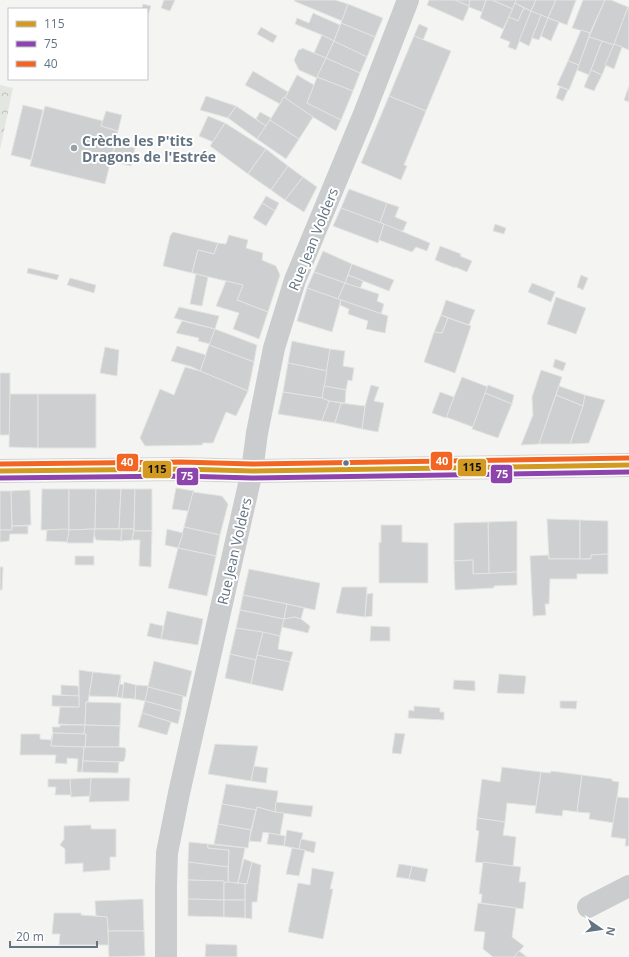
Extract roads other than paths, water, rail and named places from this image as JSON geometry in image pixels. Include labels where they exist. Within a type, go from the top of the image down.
[{"type":"main road","points":[[0,471],[181,469],[252,471],[629,464]]},
{"type":"street","name":"Rue Jean Volders","points":[[166,957],[167,853],[252,471],[257,433],[274,348],[295,280],[364,114],[408,0]]},
{"type":"street","points":[[588,907],[629,886]]},
{"type":"place","name":"Crèche les P'tits Dragons de l'Estrée","points":[[74,148]]}]
